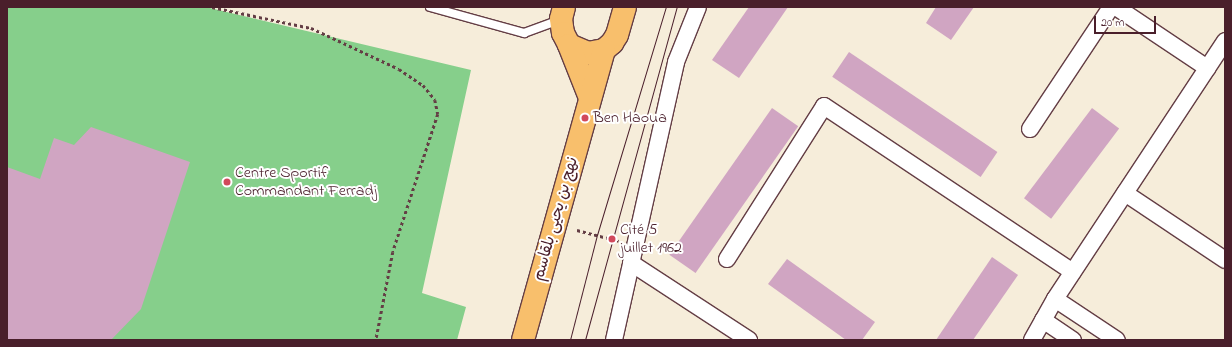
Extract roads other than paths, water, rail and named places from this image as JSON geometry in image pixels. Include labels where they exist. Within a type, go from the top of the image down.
[{"type":"main road","points":[[569,45],[588,53],[604,50],[617,36],[625,7]]},
{"type":"main road","points":[[563,13],[563,33],[590,98]]},
{"type":"main road","name":"نهج بن يحيى بلقاسم","points":[[523,340],[604,50]]},
{"type":"street","points":[[614,340],[676,62],[698,7]]},
{"type":"street","points":[[1030,130],[1111,7]]},
{"type":"street","points":[[1116,7],[1208,68]]},
{"type":"street","points":[[1032,340],[1055,299],[1225,41]]},
{"type":"street","points":[[727,259],[824,106],[1073,272]]},
{"type":"street","points":[[1125,193],[1225,260]]},
{"type":"street","points":[[631,263],[749,340]]},
{"type":"street","points":[[1055,299],[1117,340]]},
{"type":"street","points":[[1043,320],[1073,340]]},
{"type":"lane","points":[[430,7],[524,33],[563,13]]},
{"type":"tram line","points":[[570,340],[597,235],[666,7]]},
{"type":"tram line","points":[[585,340],[677,7]]},
{"type":"place","name":"Ben Haoua","points":[[585,118]]},
{"type":"place","name":"Centre Sportif Commandant Ferradj","points":[[227,182]]},
{"type":"place","name":"Cité 5 juillet 1962","points":[[612,239]]}]
